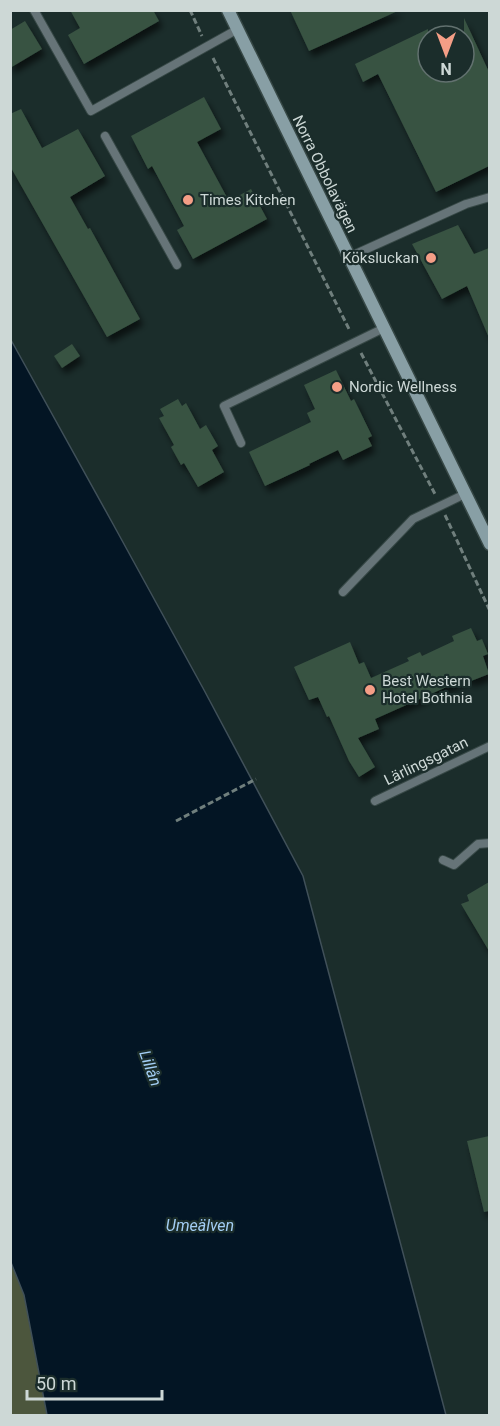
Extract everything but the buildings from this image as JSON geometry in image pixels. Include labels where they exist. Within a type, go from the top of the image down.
[{"type":"street","name":"Norra Obbolavägen","points":[[228,10],[489,544]]},
{"type":"lane","points":[[34,10],[91,111],[238,29]]},
{"type":"lane","points":[[105,136],[177,265]]},
{"type":"lane","points":[[349,257],[466,204],[489,197]]},
{"type":"lane","points":[[241,443],[224,406],[384,328]]},
{"type":"lane","points":[[343,592],[413,519],[465,495]]},
{"type":"lane","name":"Lärlingsgatan","points":[[375,801],[489,746]]},
{"type":"lane","points":[[443,860],[453,865],[478,844],[489,843]]},
{"type":"path","points":[[190,10],[351,334]]},
{"type":"path","points":[[357,344],[438,501]]},
{"type":"path","points":[[443,511],[489,611]]},
{"type":"path","points":[[176,821],[256,779]]},
{"type":"green space","points":[[10,1260],[24,1295],[47,1415],[11,1415]]},
{"type":"water","name":"Umeälven","points":[[11,340],[204,690],[303,876],[446,1415],[47,1415],[24,1295],[10,1260]]},
{"type":"place","name":"Times Kitchen","points":[[188,200]]},
{"type":"place","name":"Köksluckan","points":[[431,258]]},
{"type":"place","name":"Nordic Wellness","points":[[337,387]]},
{"type":"place","name":"Best Western Hotel Bothnia","points":[[370,690]]},
{"type":"water label","name":"Lillån","points":[[151,1068]]}]
